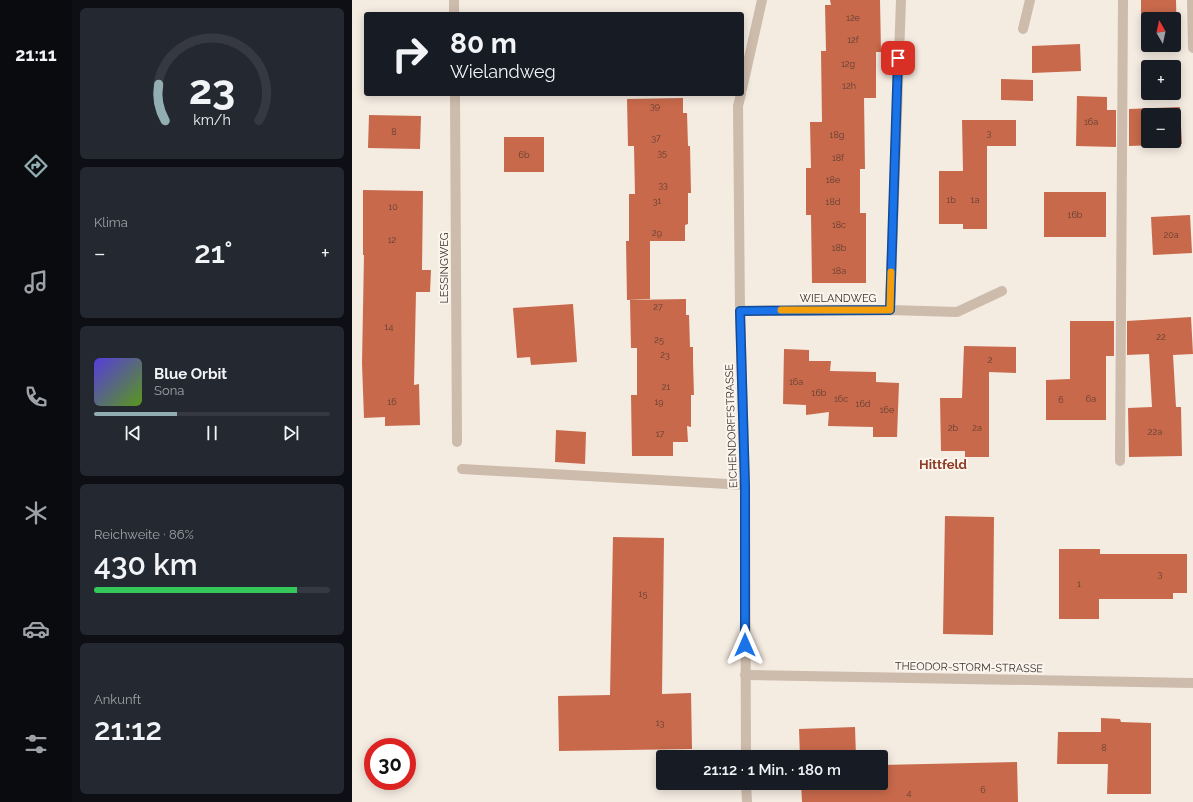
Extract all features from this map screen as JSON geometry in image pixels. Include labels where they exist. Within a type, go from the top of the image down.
[{"type":"street","points":[[454,0],[454,12]]},
{"type":"street","points":[[744,80],[762,0]]},
{"type":"street","points":[[890,310],[901,0]]},
{"type":"street","points":[[1023,29],[1030,0]]},
{"type":"street","points":[[1120,461],[1123,0]]},
{"type":"street","points":[[1192,0],[1193,48]]},
{"type":"street","name":"LESSINGWEG","points":[[455,96],[457,442]]},
{"type":"street","name":"EICHENDORFFSTRASSE","points":[[740,96],[738,106],[740,311],[745,486],[746,750]]},
{"type":"street","name":"WIELANDWEG","points":[[740,311],[890,310],[956,312],[1002,291]]},
{"type":"street","points":[[462,469],[745,486]]},
{"type":"street","name":"THEODOR-STORM-STRASSE","points":[[745,674],[1193,684]]},
{"type":"street","points":[[746,790],[746,802]]},
{"type":"building","points":[[830,0],[880,0],[881,52],[876,52],[876,98],[864,98],[865,169],[860,169],[860,213],[866,213],[866,283],[812,283],[811,215],[806,215],[806,168],[811,168],[810,122],[822,122],[821,51],[826,51],[825,5],[831,5]]},
{"type":"building","points":[[1141,0],[1176,0],[1176,12],[1141,12]]},
{"type":"building","points":[[1080,44],[1081,71],[1032,73],[1032,46]]},
{"type":"building","points":[[1001,79],[1033,80],[1033,101],[1001,100]]},
{"type":"building","points":[[1077,96],[1107,97],[1107,110],[1116,110],[1116,147],[1076,146]]},
{"type":"building","points":[[683,98],[683,113],[687,113],[688,146],[690,146],[691,193],[688,193],[688,224],[685,225],[685,241],[650,241],[650,299],[627,300],[626,241],[629,241],[629,194],[635,194],[634,146],[628,146],[627,99]]},
{"type":"building","points":[[1180,107],[1180,108],[1154,108]]},
{"type":"building","points":[[1129,109],[1141,109],[1141,146],[1129,146]]},
{"type":"building","points":[[369,115],[421,116],[420,149],[368,148]]},
{"type":"building","points":[[962,120],[1016,120],[1016,146],[987,146],[987,229],[963,229],[963,224],[939,224],[939,171],[963,171]]},
{"type":"building","points":[[504,137],[544,137],[544,172],[504,172]]},
{"type":"building","points":[[363,190],[423,191],[422,270],[431,270],[430,292],[416,292],[414,385],[419,384],[420,425],[385,426],[385,417],[364,418],[362,363],[364,255]]},
{"type":"building","points":[[1044,192],[1106,192],[1106,237],[1044,237]]},
{"type":"building","points":[[1190,215],[1192,253],[1153,255],[1151,217]]},
{"type":"building","points":[[686,299],[686,315],[689,315],[690,347],[693,347],[694,395],[691,395],[691,427],[687,426],[688,442],[673,442],[673,456],[632,456],[631,395],[637,395],[637,348],[631,348],[630,300]]},
{"type":"building","points":[[573,304],[577,362],[531,365],[530,357],[517,358],[513,308]]},
{"type":"building","points":[[1191,317],[1193,354],[1173,355],[1176,407],[1181,407],[1182,456],[1129,457],[1128,408],[1152,407],[1149,354],[1127,355],[1127,321]]},
{"type":"building","points":[[1070,321],[1114,321],[1114,356],[1106,356],[1106,420],[1046,420],[1046,380],[1070,379]]},
{"type":"building","points":[[964,346],[1016,347],[1016,373],[989,372],[989,457],[965,457],[965,451],[941,451],[940,398],[962,398]]},
{"type":"building","points":[[784,349],[809,350],[809,361],[831,361],[830,371],[876,372],[876,382],[899,383],[897,437],[873,437],[873,427],[828,426],[829,412],[806,415],[806,405],[783,404]]},
{"type":"building","points":[[556,430],[586,432],[585,464],[555,462]]},
{"type":"building","points":[[945,516],[994,517],[993,635],[943,634]]},
{"type":"building","points":[[613,537],[664,538],[662,694],[691,693],[692,749],[559,751],[558,696],[610,695]]},
{"type":"building","points":[[1059,549],[1100,549],[1100,554],[1187,554],[1187,593],[1173,593],[1173,599],[1099,599],[1099,619],[1059,619]]},
{"type":"building","points":[[1101,718],[1120,719],[1121,722],[1151,723],[1151,794],[1107,794],[1108,764],[1057,764],[1058,732],[1101,732]]},
{"type":"building","points":[[855,727],[856,750],[800,750],[799,729]]},
{"type":"building","points":[[1017,762],[1018,802],[802,802],[801,790],[888,790],[888,765]]},
{"type":"slow traffic","points":[[781,310],[890,310],[891,272]]},
{"type":"district","name":"Hittfeld","points":[[943,464]]},
{"type":"route","points":[[745,645],[745,486],[740,311],[890,310],[898,58]]}]
